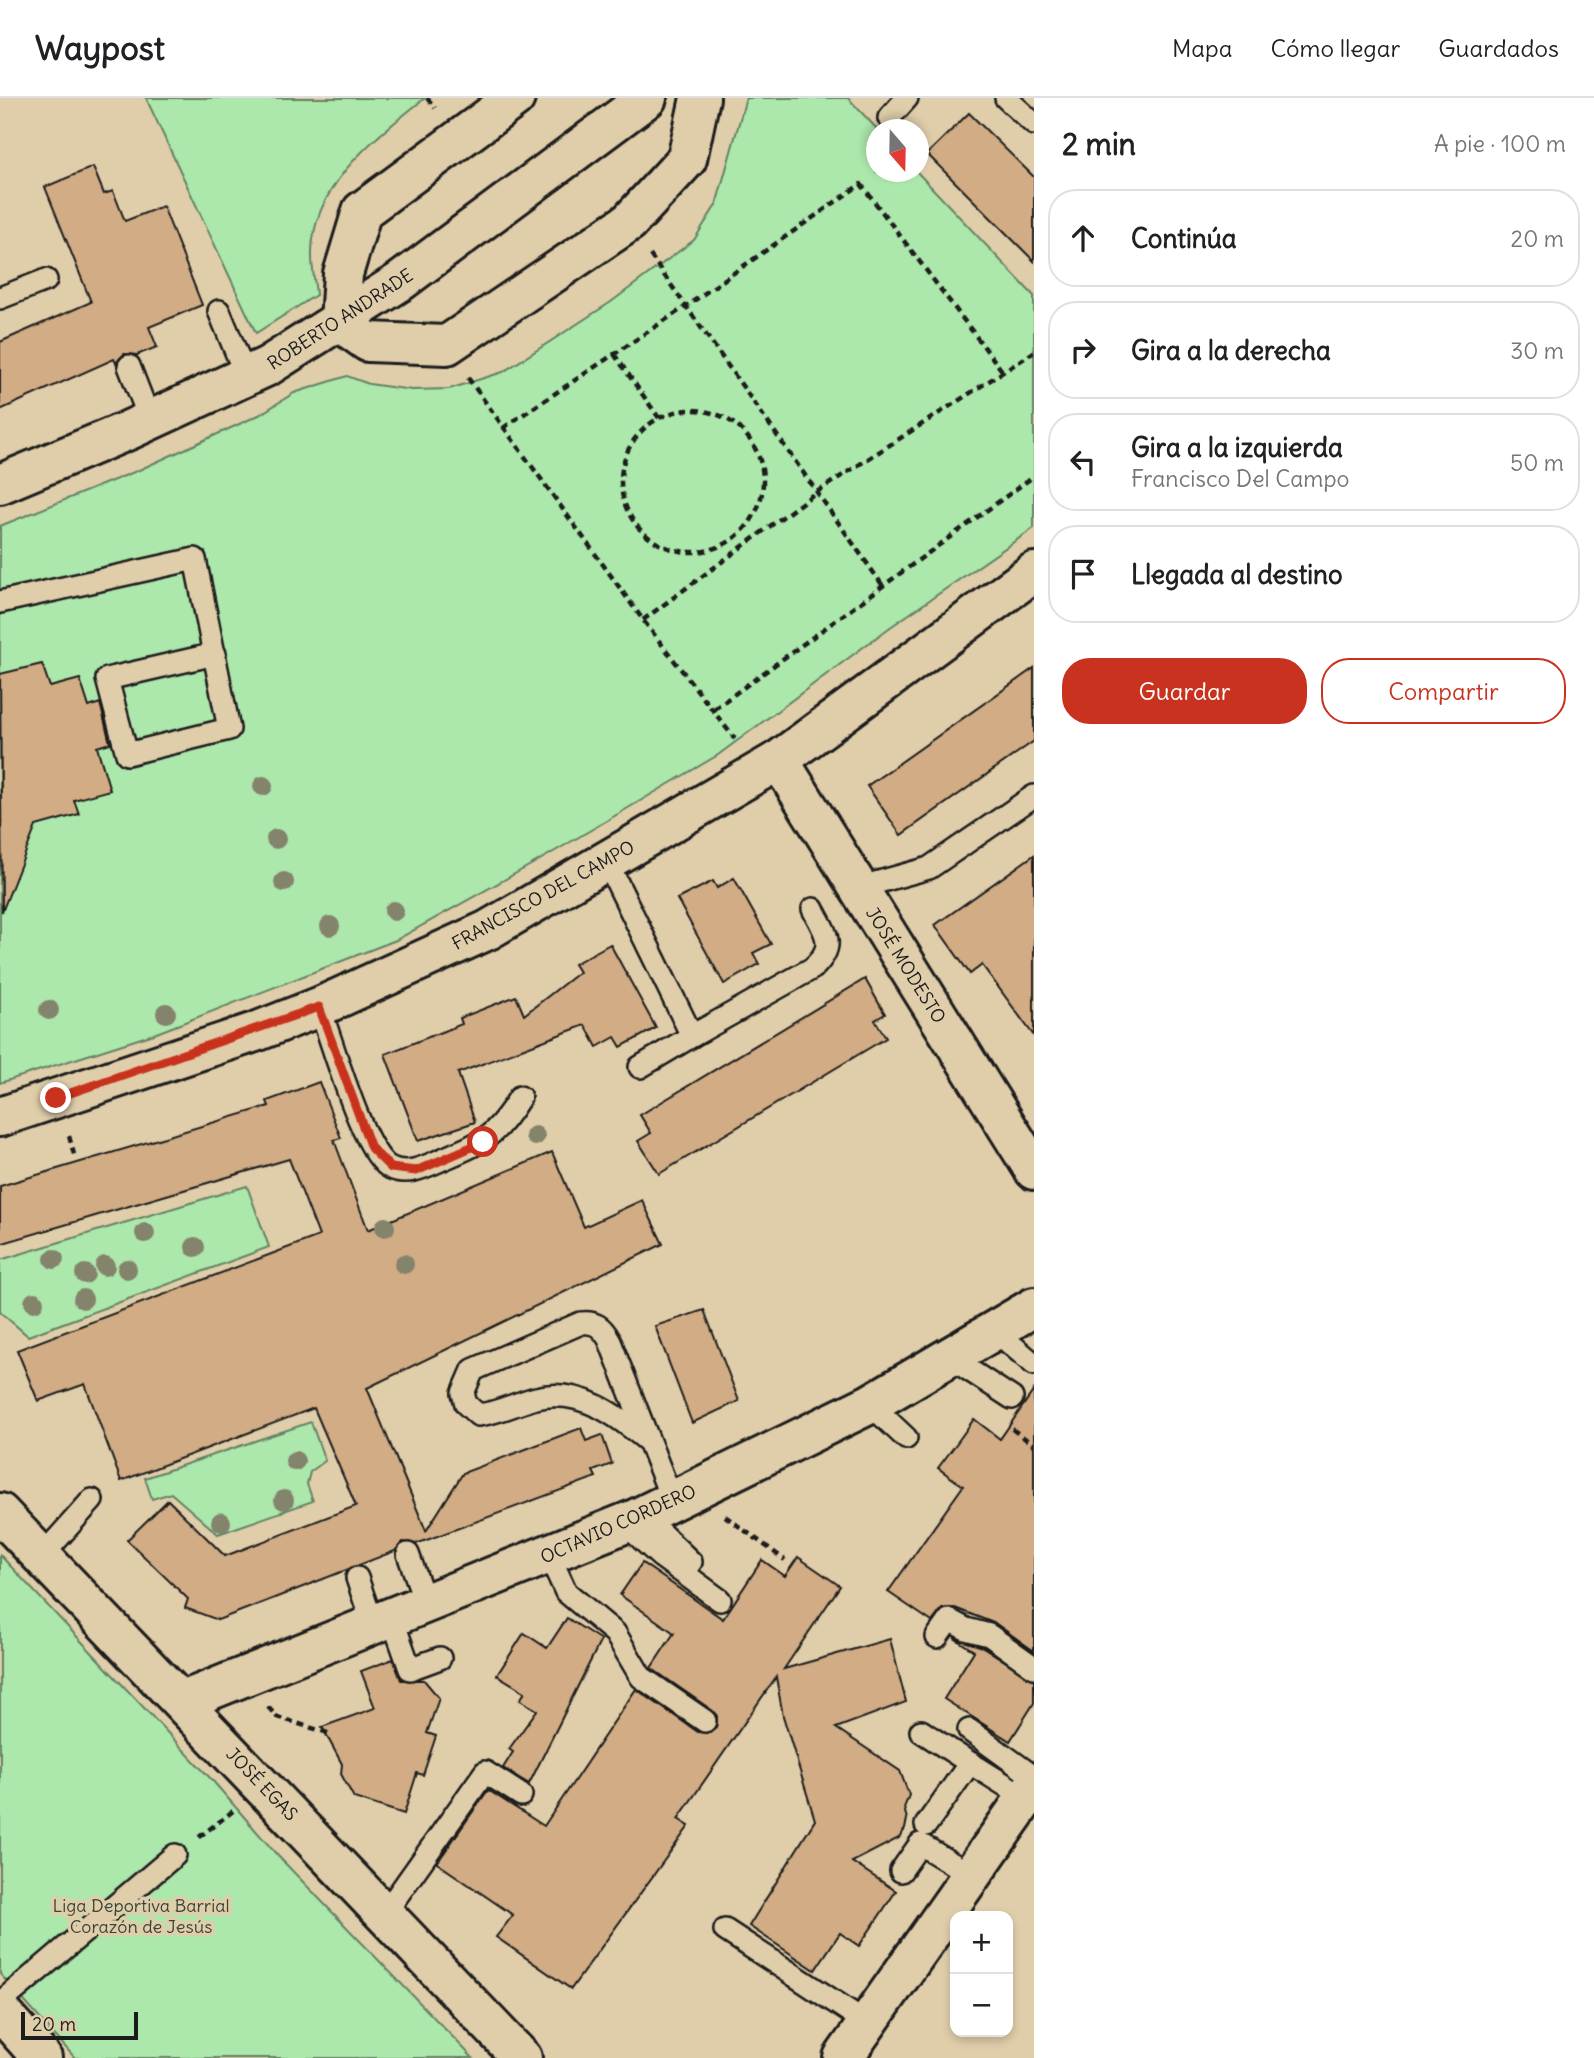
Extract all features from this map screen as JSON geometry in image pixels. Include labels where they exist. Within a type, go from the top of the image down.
[{"type":"street","points":[[515,98],[362,211],[344,274],[340,322],[368,342],[447,345],[629,222],[687,159],[700,98]]},
{"type":"street","name":"ROBERTO ANDRADE","points":[[0,484],[246,376],[340,322],[647,98]]},
{"type":"street","name":"FRANCISCO DEL CAMPO","points":[[0,1117],[319,1007],[488,930],[768,765],[1034,572]]},
{"type":"street","name":"JOSÉ MODESTO","points":[[768,765],[857,888],[1034,1170]]},
{"type":"street","name":"OCTAVIO CORDERO","points":[[183,1701],[549,1555],[708,1485],[870,1404],[1033,1308]]},
{"type":"street","name":"JOSÉ EGAS","points":[[0,1513],[183,1701],[522,2058]]},
{"type":"street","points":[[843,2058],[1031,1787]]},
{"type":"street","points":[[0,2011],[42,2058]]},
{"type":"lane","points":[[889,118],[907,98]]},
{"type":"lane","points":[[1006,98],[1034,124]]},
{"type":"lane","points":[[0,298],[46,280]]},
{"type":"lane","points":[[219,311],[246,376]]},
{"type":"lane","points":[[129,366],[150,420]]},
{"type":"lane","points":[[0,602],[195,559],[215,654],[229,729],[127,754],[107,679],[215,654]]},
{"type":"lane","points":[[857,888],[929,868],[1034,796]]},
{"type":"lane","points":[[606,860],[692,1036]]},
{"type":"lane","points":[[640,1067],[813,968],[824,958],[828,940],[813,909]]},
{"type":"lane","points":[[319,1007],[371,1148],[391,1168],[416,1171],[483,1142],[496,1132],[520,1097]]},
{"type":"lane","points":[[649,1442],[617,1416],[572,1398],[556,1395],[478,1415],[466,1404],[463,1387],[473,1370],[591,1322],[604,1329],[658,1464],[646,1513],[676,1551],[723,1594]]},
{"type":"lane","points":[[994,1330],[1034,1364]]},
{"type":"lane","points":[[949,1357],[1012,1398]]},
{"type":"lane","points":[[870,1404],[906,1437]]},
{"type":"lane","points":[[42,1556],[92,1500]]},
{"type":"lane","points":[[408,1554],[397,1615],[410,1669],[440,1658]]},
{"type":"lane","points":[[549,1555],[566,1592],[615,1633],[641,1678],[705,1721]]},
{"type":"lane","points":[[357,1578],[397,1615]]},
{"type":"lane","points":[[937,1637],[949,1619],[966,1629],[989,1635],[1034,1667]]},
{"type":"lane","points":[[969,1730],[1031,1787]]},
{"type":"lane","points":[[921,1731],[970,1763],[1031,1787]]},
{"type":"lane","points":[[926,1825],[970,1763]]},
{"type":"lane","points":[[385,1913],[485,1772],[521,1795]]},
{"type":"lane","points":[[901,1871],[920,1844],[971,1875]]},
{"type":"lane","points":[[0,2003],[176,1855]]},
{"type":"lane","points":[[725,1930],[867,2023]]},
{"type":"path","points":[[503,428],[685,307],[861,184],[1003,372]]},
{"type":"path","points":[[629,222],[815,494],[883,586]]},
{"type":"path","points":[[447,345],[503,428],[643,620],[714,709],[768,765]]},
{"type":"path","points":[[643,620],[815,494],[1034,352]]},
{"type":"path","points":[[614,354],[659,418]]},
{"type":"path","points":[[699,411],[719,415],[736,426],[755,449],[763,478],[761,498],[747,525],[724,545],[705,551],[684,552],[665,547],[648,537],[633,522],[624,504],[621,485],[626,455],[642,430],[659,418],[678,412],[699,411]]},
{"type":"path","points":[[714,709],[1034,476]]},
{"type":"path","points":[[1005,1423],[1034,1445]]},
{"type":"path","points":[[708,1485],[727,1520],[785,1560]]},
{"type":"path","points":[[242,1678],[277,1717],[331,1734]]},
{"type":"path","points":[[176,1855],[265,1787]]},
{"type":"green space","points":[[146,98],[425,98],[367,147],[334,186],[314,231],[312,257],[316,295],[256,333]]},
{"type":"green space","points":[[746,98],[848,98],[868,119],[866,182],[926,182],[1034,296],[1034,528],[889,628],[718,755],[545,857],[396,940],[154,1034],[0,1083],[0,526],[139,470],[259,415],[294,393],[347,376],[369,384],[412,390],[449,389],[503,372],[611,302],[694,240],[716,205]]},
{"type":"green space","points":[[247,1186],[269,1247],[28,1336],[0,1312],[0,1260]]},
{"type":"green space","points":[[311,1422],[325,1461],[310,1472],[307,1484],[313,1501],[218,1534],[171,1493],[152,1499],[145,1478]]},
{"type":"green space","name":"Liga Deportiva Barrial Corazón de Jesús","points":[[0,1555],[212,1780],[278,1856],[473,2058],[75,2058],[0,1974]]},
{"type":"building","points":[[969,113],[1034,177],[1034,261],[929,156],[929,152]]},
{"type":"building","points":[[93,167],[104,194],[113,191],[125,221],[163,206],[202,305],[149,327],[157,347],[137,355],[124,354],[116,363],[114,359],[0,410],[0,342],[91,302],[45,187]]},
{"type":"building","points":[[42,664],[50,687],[80,679],[89,707],[100,703],[110,743],[97,747],[110,790],[74,800],[79,814],[36,826],[2,912],[0,674]]},
{"type":"building","points":[[1034,668],[1034,741],[901,835],[867,786]]},
{"type":"building","points":[[1034,855],[1034,1036],[982,965],[970,974],[935,925]]},
{"type":"building","points":[[734,878],[771,944],[753,953],[759,964],[724,984],[677,899],[713,881],[717,888]]},
{"type":"building","points":[[610,944],[656,1028],[621,1047],[615,1037],[597,1047],[585,1025],[458,1073],[475,1122],[418,1141],[385,1054],[462,1024],[460,1018],[516,996],[524,1015],[579,972],[574,964]]},
{"type":"building","points":[[865,979],[885,1014],[875,1020],[886,1038],[659,1174],[638,1141],[651,1133],[640,1115]]},
{"type":"building","points":[[319,1082],[341,1138],[334,1140],[368,1230],[552,1152],[584,1227],[642,1200],[663,1244],[367,1388],[426,1531],[463,1473],[581,1428],[586,1441],[602,1435],[612,1464],[593,1471],[596,1477],[416,1544],[403,1542],[395,1551],[218,1620],[185,1608],[188,1599],[127,1540],[168,1500],[225,1556],[356,1506],[314,1408],[121,1481],[85,1384],[38,1401],[17,1350],[319,1236],[289,1159],[0,1244],[0,1186],[269,1106],[267,1101]]},
{"type":"building","points":[[704,1310],[739,1401],[692,1423],[655,1326]]},
{"type":"building","points":[[1034,1390],[1034,1651],[996,1624],[955,1608],[942,1609],[932,1622],[888,1592],[963,1486],[938,1468],[974,1419],[1000,1439]]},
{"type":"building","points":[[798,1557],[840,1586],[784,1669],[890,1639],[906,1702],[836,1728],[900,1771],[909,1795],[904,1808],[907,1819],[905,1829],[899,1838],[852,1862],[896,1891],[859,1946],[840,1933],[815,1970],[749,1926],[815,1820],[783,1716],[776,1677],[678,1819],[689,1826],[571,1989],[496,1937],[513,1915],[437,1863],[488,1790],[544,1826],[636,1689],[698,1732],[710,1733],[716,1728],[717,1716],[713,1711],[651,1668],[674,1633],[620,1595],[642,1563],[723,1619],[762,1560],[785,1576]]},
{"type":"building","points":[[567,1618],[601,1640],[529,1784],[503,1768],[513,1752],[509,1749],[537,1710],[520,1700],[525,1692],[497,1675],[524,1633],[547,1648]]},
{"type":"building","points":[[954,1638],[983,1647],[1034,1680],[1034,1703],[1010,1741],[944,1699],[974,1651]]},
{"type":"building","points":[[393,1659],[401,1680],[424,1680],[439,1698],[427,1733],[436,1736],[423,1775],[417,1773],[404,1814],[354,1798],[341,1774],[342,1764],[322,1727],[375,1708],[361,1671]]},
{"type":"route","points":[[56,1098],[258,1031],[319,1007],[371,1148],[391,1168],[416,1171],[483,1142]]}]
